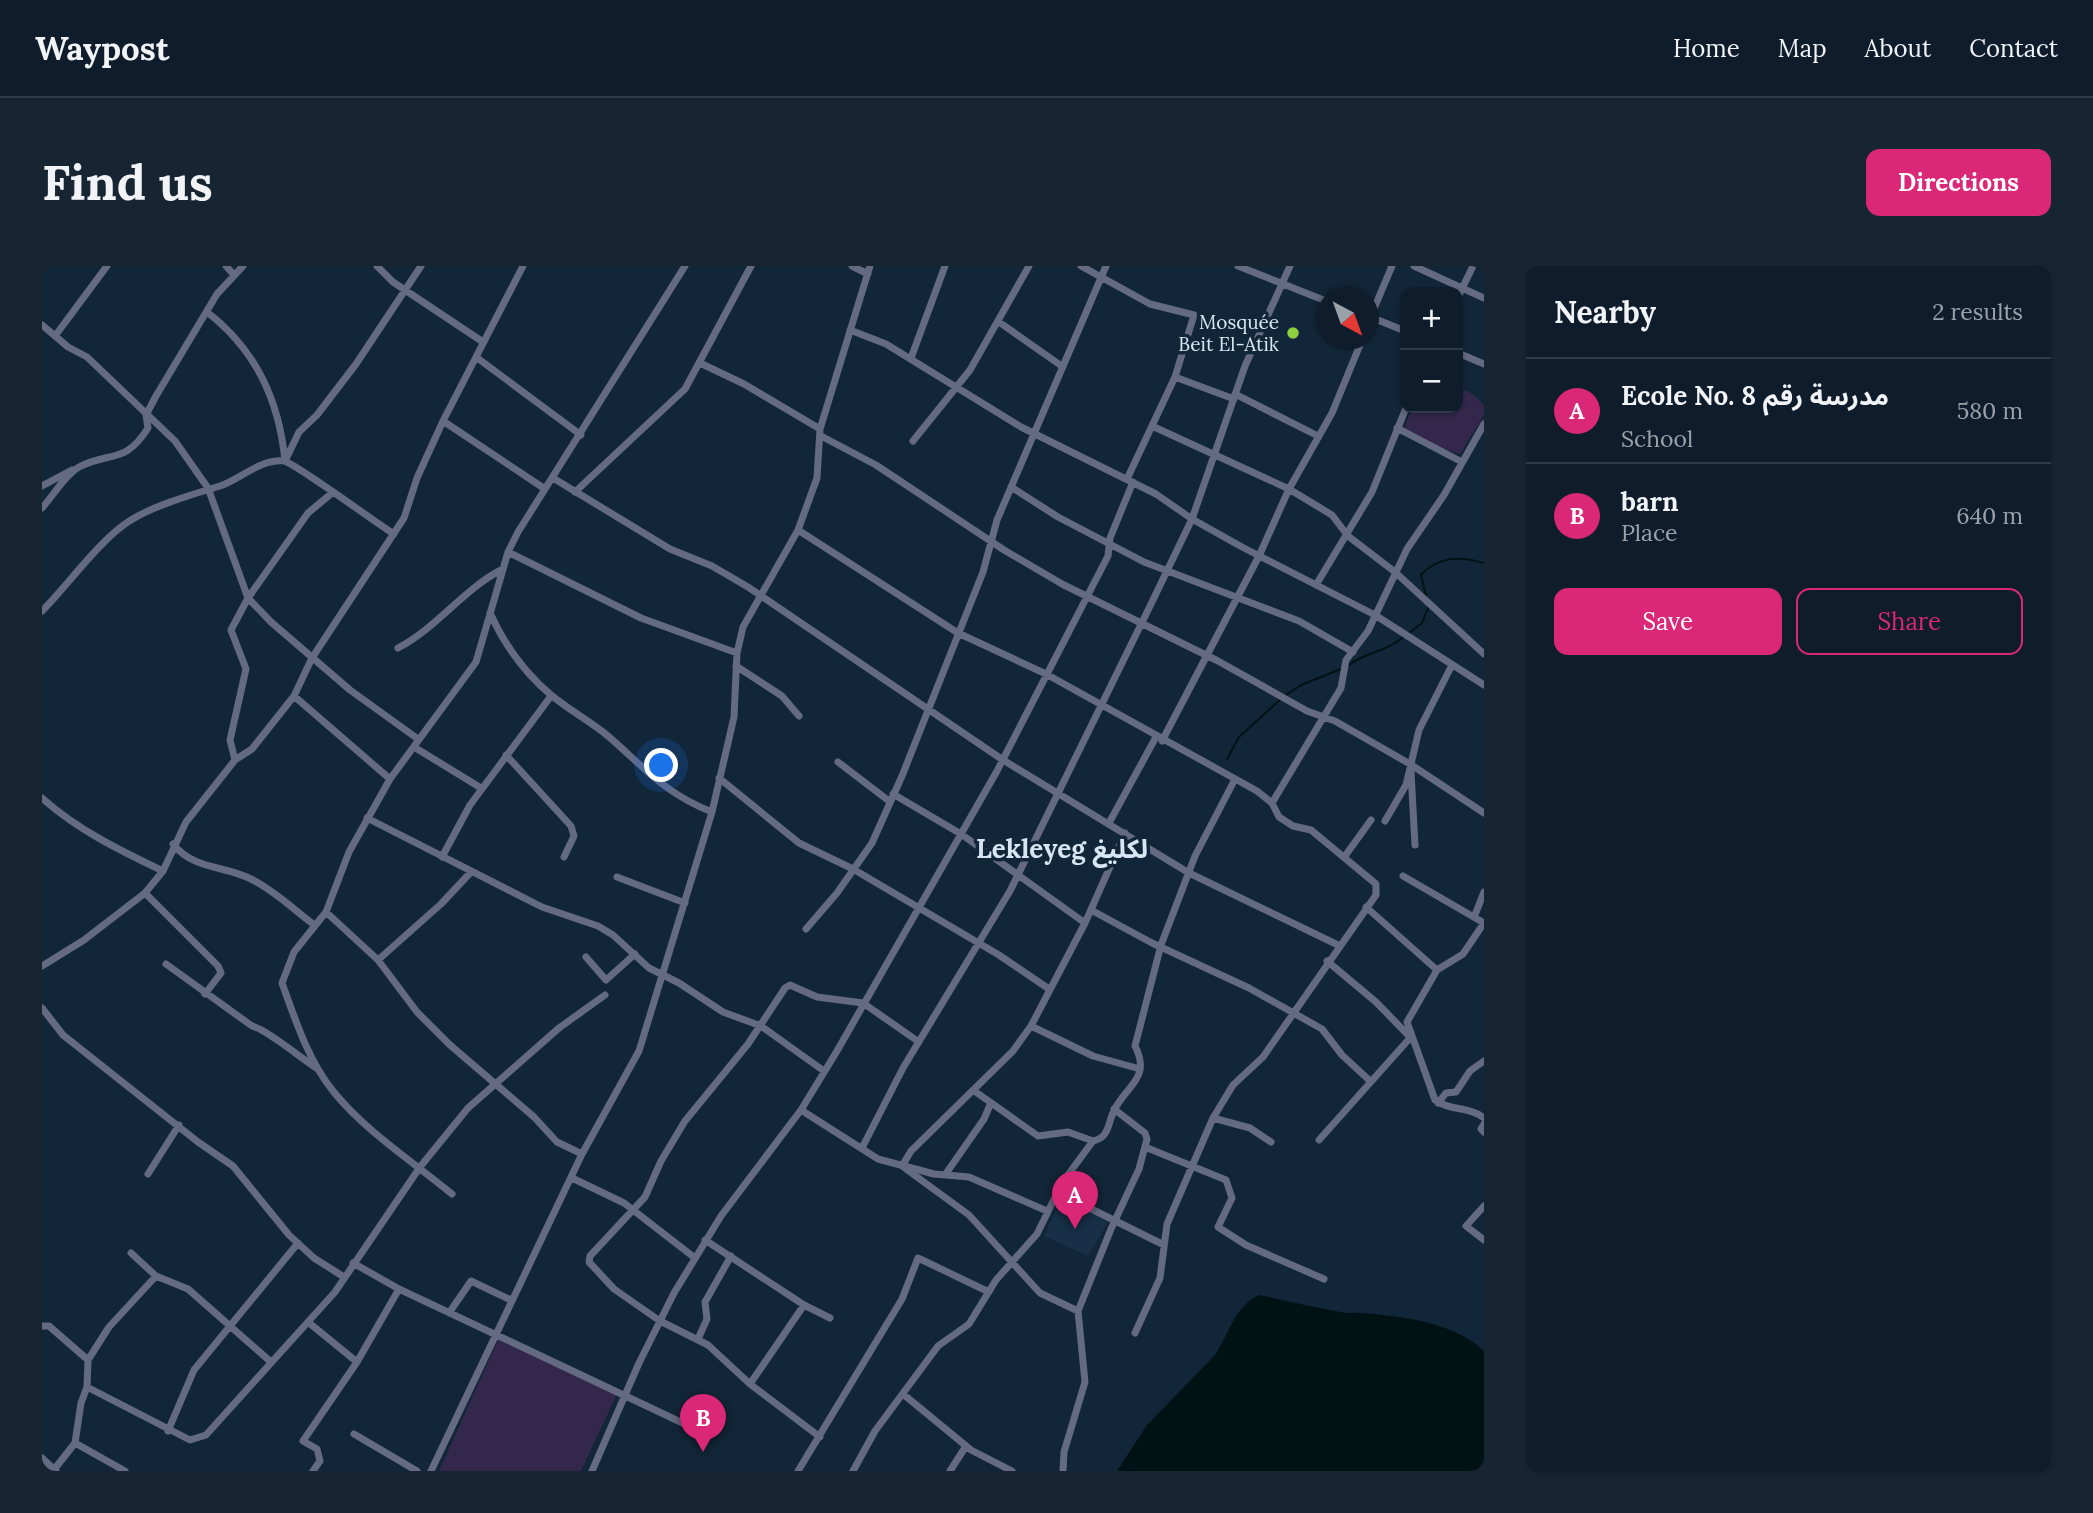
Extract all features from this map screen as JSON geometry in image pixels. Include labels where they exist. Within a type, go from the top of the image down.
[{"type":"street","points":[[55,336],[107,266]]},
{"type":"street","points":[[226,266],[234,275]]},
{"type":"street","points":[[42,486],[76,468],[115,458],[128,451],[148,428],[146,415],[207,312],[243,266]]},
{"type":"street","points":[[377,266],[393,282],[483,342]]},
{"type":"street","points":[[285,461],[299,432],[317,415],[356,364],[421,266]]},
{"type":"street","points":[[42,965],[84,940],[145,893],[163,871],[173,844],[186,822],[235,760],[252,749],[294,696],[312,658],[404,518],[417,478],[443,421],[523,266]]},
{"type":"street","points":[[452,1194],[334,1092],[318,1069],[296,1024],[282,983],[295,952],[313,924],[326,912],[349,852],[390,779],[476,662],[508,552],[685,266]]},
{"type":"street","points":[[575,492],[678,396],[700,363],[751,266]]},
{"type":"street","points":[[431,1471],[582,1154],[639,1051],[664,977],[712,812],[734,717],[737,653],[743,626],[798,530],[817,478],[821,432],[849,330],[869,270],[852,266]]},
{"type":"street","points":[[911,358],[945,266]]},
{"type":"street","points":[[914,441],[957,390],[999,322],[1029,266]]},
{"type":"street","points":[[592,1471],[625,1393],[660,1321],[705,1240],[800,1110],[824,1071],[1003,760],[1108,556],[1130,480],[1175,377],[1194,315],[1150,304],[1081,266]]},
{"type":"street","points":[[806,929],[837,893],[872,843],[929,710],[992,543],[997,520],[1032,432],[1106,266]]},
{"type":"street","points":[[1238,266],[1316,297]]},
{"type":"street","points":[[862,1149],[919,1042],[977,941],[992,922],[1167,572],[1192,519],[1235,397],[1280,284],[1290,266]]},
{"type":"street","points":[[1379,296],[1392,266]]},
{"type":"street","points":[[1414,266],[1450,287]]},
{"type":"street","points":[[1463,287],[1474,266]]},
{"type":"street","points":[[1463,294],[1484,299]]},
{"type":"street","points":[[207,312],[224,325],[246,351],[267,385],[282,428],[285,461]]},
{"type":"street","points":[[999,322],[1063,367]]},
{"type":"street","points":[[1379,322],[1400,329]]},
{"type":"street","points":[[42,325],[87,357],[175,441],[208,488],[248,598],[312,658],[416,743],[481,788]]},
{"type":"street","points":[[849,330],[911,358],[957,390],[1032,432],[1130,480],[1192,519],[1259,556],[1375,615],[1484,685]]},
{"type":"street","points":[[1109,824],[1208,656],[1259,556],[1289,489],[1348,381],[1359,350]]},
{"type":"street","points":[[1463,355],[1484,364]]},
{"type":"street","points":[[476,357],[581,435]]},
{"type":"street","points":[[700,363],[744,384],[876,465],[992,543],[1087,598],[1208,656],[1323,719],[1335,721],[1410,764],[1484,813]]},
{"type":"street","points":[[1175,377],[1235,397],[1318,436]]},
{"type":"street","points":[[1316,584],[1372,492],[1404,413]]},
{"type":"street","points":[[443,421],[545,489]]},
{"type":"street","points":[[1272,803],[1341,688],[1346,660],[1375,615],[1395,572],[1484,424]]},
{"type":"street","points":[[1152,426],[1289,489],[1332,515],[1347,531],[1348,536],[1395,572],[1484,654]]},
{"type":"street","points":[[1397,428],[1462,462]]},
{"type":"street","points":[[42,611],[130,520],[208,488],[222,486],[253,469],[285,461],[298,466],[332,493],[394,534]]},
{"type":"street","points":[[42,508],[76,468]]},
{"type":"street","points":[[553,478],[670,549],[712,566],[1003,760],[1189,873],[1338,945]]},
{"type":"street","points":[[1011,487],[1110,545],[1167,572],[1299,621],[1353,652]]},
{"type":"street","points":[[235,760],[230,740],[246,669],[230,630],[248,598],[308,513],[332,493]]},
{"type":"street","points":[[798,530],[958,634],[1046,674],[1272,803],[1279,817],[1293,826],[1311,830],[1376,884],[1376,894],[1338,945],[1261,1060],[1233,1085],[1213,1118],[1167,1224],[1160,1278],[1135,1334]]},
{"type":"street","points":[[508,552],[610,605],[689,638],[737,653]]},
{"type":"street","points":[[398,648],[419,638],[484,579],[503,569]]},
{"type":"street","points":[[490,613],[517,658],[551,696],[606,735],[659,784],[687,802],[712,812]]},
{"type":"street","points":[[1385,821],[1406,785],[1419,730],[1452,665]]},
{"type":"street","points":[[736,666],[782,696],[799,716]]},
{"type":"street","points":[[294,696],[390,779]]},
{"type":"street","points":[[442,857],[481,788],[551,696]]},
{"type":"street","points":[[506,755],[571,827],[574,836],[564,857]]},
{"type":"street","points":[[838,762],[891,797],[961,834],[1085,923]]},
{"type":"street","points":[[1410,764],[1415,845]]},
{"type":"street","points":[[719,778],[799,844],[853,869],[977,941],[1049,989]]},
{"type":"street","points":[[973,1090],[990,1105],[1038,1136],[1068,1132],[1093,1141],[1101,1139],[1108,1131],[1114,1109],[1132,1091],[1140,1069],[1140,1056],[1135,1046],[1161,945],[1189,873],[1234,781]]},
{"type":"street","points":[[42,797],[68,821],[163,871]]},
{"type":"street","points":[[368,818],[542,907],[598,926],[664,977],[679,983],[723,1012],[761,1026],[824,1071]]},
{"type":"street","points":[[1345,856],[1371,820]]},
{"type":"street","points":[[902,1166],[911,1150],[1013,1051],[1031,1026],[1085,923],[1125,834]]},
{"type":"street","points":[[173,844],[182,854],[199,865],[258,883],[313,924]]},
{"type":"street","points":[[378,960],[441,904],[471,872]]},
{"type":"street","points":[[1403,876],[1475,915],[1484,923],[1465,951],[1437,970],[1407,1022],[1410,1038],[1433,1097],[1438,1102],[1466,1108],[1484,1118]]},
{"type":"street","points":[[617,877],[685,903]]},
{"type":"street","points":[[1475,915],[1484,892]]},
{"type":"street","points":[[145,893],[218,966],[221,973],[205,993]]},
{"type":"street","points":[[1366,907],[1437,970]]},
{"type":"street","points":[[1091,910],[1326,1032],[1342,1055],[1369,1080]]},
{"type":"street","points":[[326,912],[378,960],[417,1012],[557,1142],[582,1154]]},
{"type":"street","points":[[586,957],[606,980],[635,954]]},
{"type":"street","points":[[1327,961],[1376,1002],[1410,1038]]},
{"type":"street","points":[[166,964],[251,1026],[262,1028],[286,1049],[318,1069]]},
{"type":"street","points":[[820,1437],[750,1384],[698,1339],[660,1321],[614,1289],[589,1262],[590,1256],[645,1196],[661,1161],[685,1121],[761,1026],[785,988],[790,985],[817,997],[863,1003],[919,1042]]},
{"type":"street","points":[[87,1387],[190,1440],[206,1435],[308,1322],[344,1277],[420,1167],[468,1108],[559,1028],[604,995]]},
{"type":"street","points":[[42,1008],[63,1035],[233,1166],[298,1243],[314,1258],[344,1277]]},
{"type":"street","points":[[1031,1026],[1093,1056],[1140,1069]]},
{"type":"street","points":[[1319,1140],[1369,1080],[1410,1038]]},
{"type":"street","points":[[1438,1102],[1446,1093],[1456,1092],[1470,1071],[1484,1061]]},
{"type":"street","points":[[945,1175],[985,1119],[990,1105]]},
{"type":"street","points":[[1063,1471],[1064,1452],[1085,1382],[1078,1311],[1139,1169],[1145,1147],[1145,1133],[1114,1109]]},
{"type":"street","points":[[800,1110],[878,1159],[945,1175],[969,1177],[1047,1211]]},
{"type":"street","points":[[1213,1118],[1250,1128],[1271,1142]]},
{"type":"street","points":[[1484,1124],[1481,1129],[1484,1132]]},
{"type":"street","points":[[148,1174],[179,1125]]},
{"type":"street","points":[[853,1471],[875,1431],[938,1346],[969,1324],[989,1292],[1037,1234],[1057,1192],[1093,1141]]},
{"type":"street","points":[[1145,1147],[1226,1180],[1232,1198],[1218,1227],[1246,1245],[1324,1279]]},
{"type":"street","points":[[902,1166],[961,1208],[1044,1295],[1078,1311]]},
{"type":"street","points":[[572,1178],[597,1188],[633,1209],[695,1258]]},
{"type":"street","points":[[1057,1192],[1083,1202],[1114,1223],[1164,1245]]},
{"type":"street","points":[[1484,1206],[1466,1226],[1484,1240]]},
{"type":"street","points":[[705,1240],[804,1305],[830,1318]]},
{"type":"street","points":[[168,1431],[194,1370],[298,1243]]},
{"type":"street","points":[[131,1253],[156,1276],[188,1289],[271,1362]]},
{"type":"street","points":[[698,1339],[707,1319],[705,1303],[732,1256]]},
{"type":"street","points":[[798,1471],[902,1298],[918,1258],[989,1292]]},
{"type":"street","points":[[353,1263],[399,1289],[625,1393],[689,1426]]},
{"type":"street","points":[[42,1458],[54,1471],[75,1443],[81,1403],[87,1387],[88,1360],[109,1327],[156,1276]]},
{"type":"street","points":[[449,1313],[471,1281],[511,1300]]},
{"type":"street","points":[[313,1471],[320,1461],[317,1449],[303,1441],[357,1362],[399,1289]]},
{"type":"street","points":[[750,1384],[804,1305]]},
{"type":"street","points":[[308,1322],[357,1362]]},
{"type":"street","points":[[42,1326],[48,1326],[88,1360]]},
{"type":"street","points":[[903,1394],[966,1446],[1012,1471]]},
{"type":"street","points":[[354,1434],[417,1471]]},
{"type":"street","points":[[75,1443],[125,1471]]},
{"type":"street","points":[[950,1471],[966,1446]]},
{"type":"shaded area","points":[[1463,389],[1484,405],[1484,415],[1460,454],[1438,447],[1404,429],[1410,413],[1463,413]]},
{"type":"shaded area","points":[[1062,1196],[1108,1222],[1088,1256],[1044,1236]]},
{"type":"shaded area","points":[[1260,1295],[1343,1313],[1393,1316],[1426,1322],[1472,1341],[1484,1351],[1484,1471],[1117,1471],[1147,1425],[1216,1354],[1237,1314],[1250,1300]]},
{"type":"shaded area","points":[[498,1340],[618,1392],[581,1471],[439,1471]]},
{"type":"waterway","points":[[1426,596],[1421,575],[1435,564],[1450,559],[1484,563]]},
{"type":"waterway","points":[[1409,633],[1422,623],[1428,608]]},
{"type":"waterway","points":[[1349,665],[1405,636]]},
{"type":"waterway","points":[[1286,695],[1301,685],[1341,669]]},
{"type":"waterway","points":[[1227,759],[1239,737],[1282,698]]},
{"type":"place","name":"Mosquée Beit El-Atik","points":[[1293,333]]},
{"type":"place","name":"Ecole No. 8 مدرسة رقم","points":[[1075,1229]]},
{"type":"place","name":"barn","points":[[703,1452]]},
{"type":"district","name":"Lekleyeg لكليغ","points":[[1062,848]]}]
